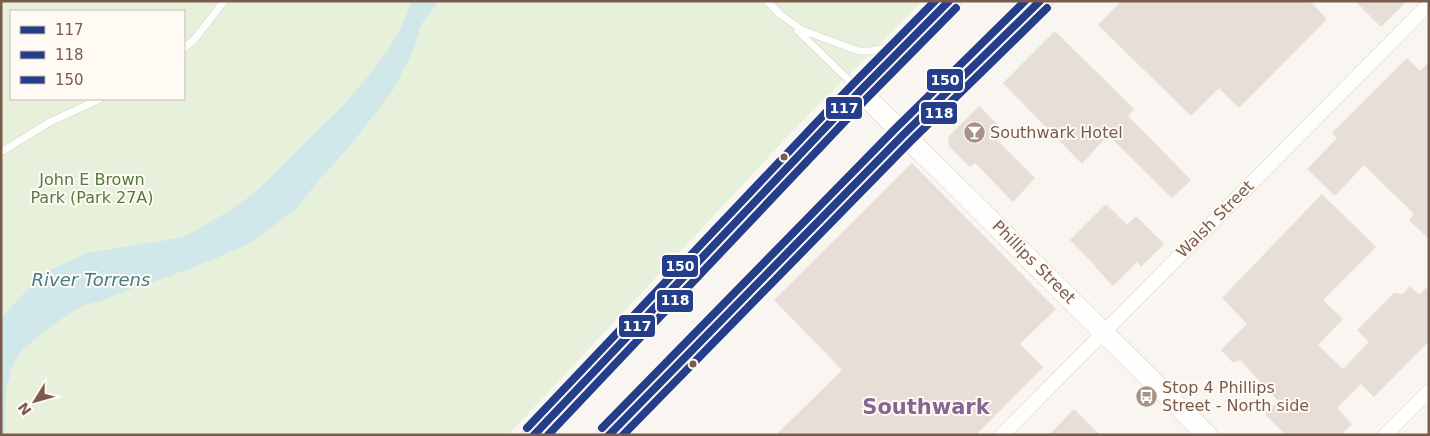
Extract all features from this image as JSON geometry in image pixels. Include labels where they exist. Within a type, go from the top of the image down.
[{"type":"highway","points":[[534,435],[860,91],[949,1]]},
{"type":"highway","points":[[609,435],[904,134],[1040,1]]},
{"type":"street","name":"Walsh Street","points":[[1002,435],[1429,4]]},
{"type":"street","name":"Phillips Street","points":[[860,91],[1207,435]]},
{"type":"street","points":[[1385,435],[1429,391]]},
{"type":"lane","points":[[185,47],[194,40],[224,1]]},
{"type":"lane","points":[[767,1],[860,91]]},
{"type":"lane","points":[[777,12],[812,35],[856,50],[879,49],[908,42]]},
{"type":"lane","points":[[1,152],[50,122],[98,100]]},
{"type":"green space","name":"John E Brown Park (Park 27A)","points":[[1,1],[923,1],[808,115],[508,435],[1,435]]},
{"type":"water","name":"River Torrens","points":[[412,1],[439,1],[422,23],[413,51],[393,90],[350,146],[319,180],[298,207],[252,242],[165,278],[101,301],[84,305],[58,321],[23,349],[14,362],[6,388],[5,435],[1,435],[1,318],[26,291],[43,274],[88,253],[186,236],[252,195],[342,107],[366,79],[389,49]]},
{"type":"building","points":[[1121,1],[1310,1],[1327,19],[1239,108],[1219,88],[1191,116],[1098,25]]},
{"type":"building","points":[[1355,1],[1407,1],[1381,27]]},
{"type":"building","points":[[1055,31],[1134,109],[1128,116],[1191,180],[1172,198],[1108,135],[1082,164],[1003,83]]},
{"type":"building","points":[[1407,58],[1420,71],[1429,62],[1429,239],[1409,220],[1414,214],[1364,165],[1335,196],[1307,169],[1337,138],[1332,133]]},
{"type":"building","points":[[979,106],[1000,127],[992,135],[1035,178],[1013,202],[975,163],[970,167],[949,146],[948,137]]},
{"type":"building","points":[[912,163],[1056,309],[1020,344],[1043,367],[976,435],[776,435],[842,370],[774,300]]},
{"type":"building","points":[[1322,194],[1376,247],[1323,300],[1343,319],[1318,345],[1343,369],[1369,342],[1357,330],[1394,293],[1403,294],[1410,286],[1419,295],[1429,285],[1429,341],[1374,397],[1361,384],[1337,408],[1352,424],[1341,435],[1286,435],[1265,414],[1278,401],[1240,360],[1233,363],[1221,350],[1247,324],[1222,298]]},
{"type":"building","points":[[1106,204],[1127,225],[1136,216],[1164,244],[1141,267],[1137,262],[1113,286],[1070,240]]},
{"type":"building","points":[[1074,409],[1100,435],[1049,435]]},
{"type":"transit line","name":"150","points":[[527,428],[853,84],[935,1]]},
{"type":"transit line","name":"117","points":[[534,435],[860,91],[949,1]]},
{"type":"transit line","name":"150","points":[[602,428],[897,127],[1025,1]]},
{"type":"transit line","name":"117","points":[[609,435],[904,134],[1040,1]]},
{"type":"transit line","name":"118","points":[[548,435],[867,98],[956,8]]},
{"type":"transit line","name":"118","points":[[623,435],[911,141],[1047,8]]},
{"type":"place","name":"Southwark Hotel","points":[[974,132]]},
{"type":"place","name":"Stop 4 Phillips Street - North side","points":[[1146,396]]},
{"type":"district","name":"Southwark","points":[[926,407]]}]
